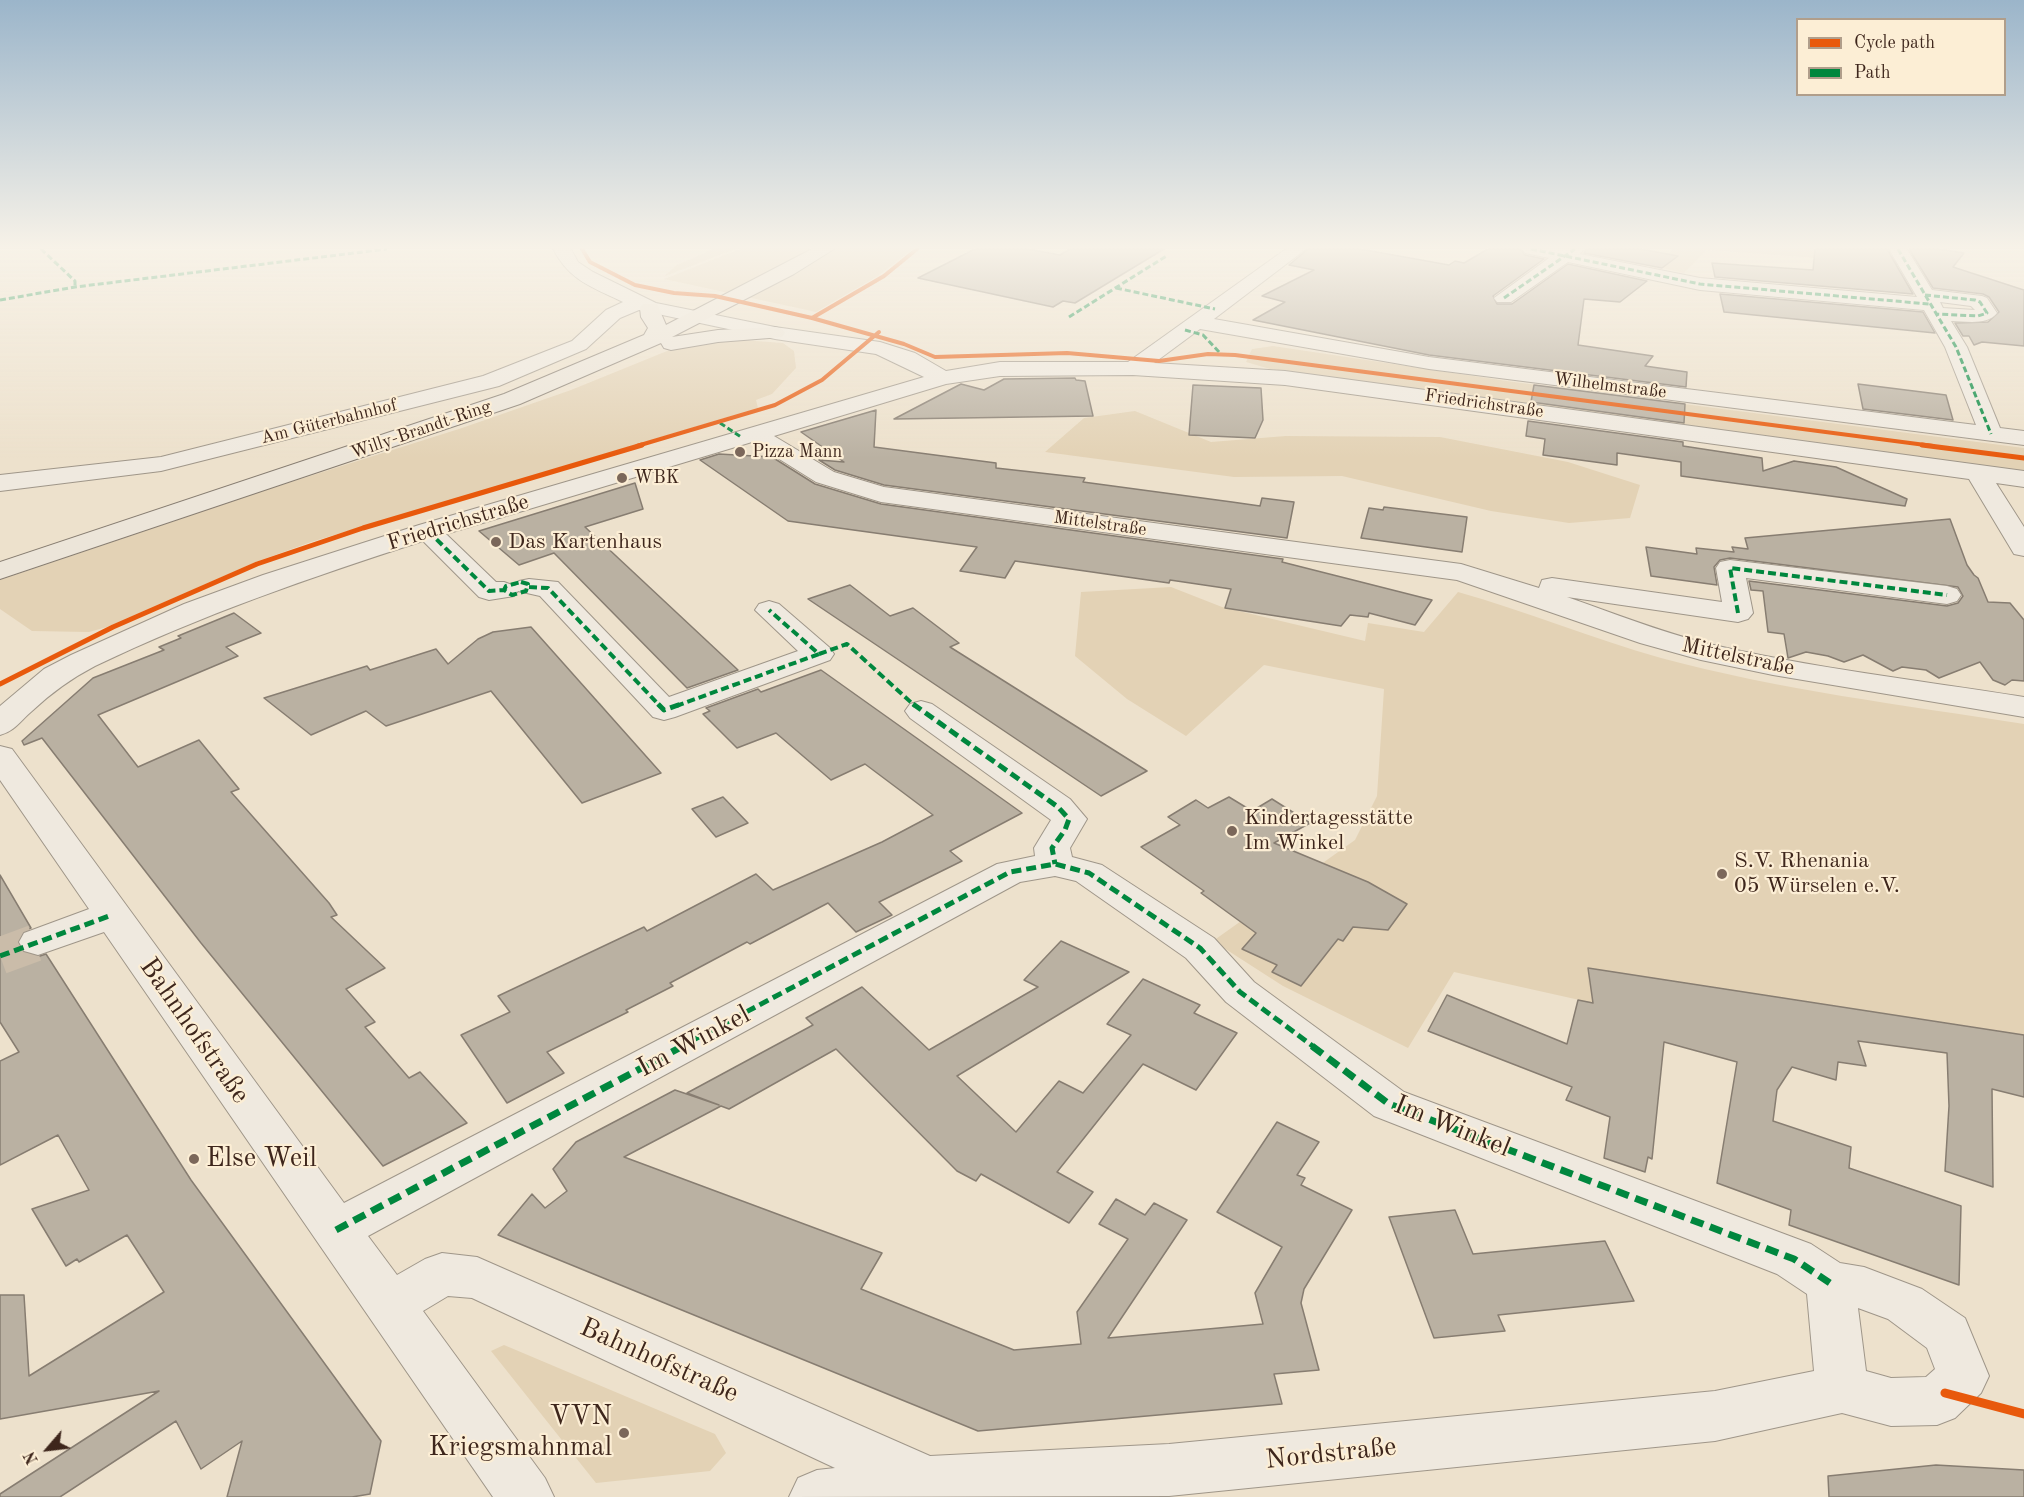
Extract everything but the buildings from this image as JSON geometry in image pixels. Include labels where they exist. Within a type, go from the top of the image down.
[{"type":"main road","points":[[651,341],[658,328],[652,319]]},
{"type":"main road","name":"Willy-Brandt-Ring","points":[[0,572],[512,399],[627,352],[698,319]]},
{"type":"main road","points":[[627,352],[718,336],[776,333]]},
{"type":"street","name":"Am Güterbahnhof","points":[[0,483],[161,464],[491,381],[579,345],[608,319]]},
{"type":"street","points":[[698,319],[880,348],[907,358],[943,378]]},
{"type":"street","points":[[1133,368],[1201,319]]},
{"type":"street","points":[[1939,319],[1956,347],[1990,434]]},
{"type":"street","name":"Wilhelmstraße","points":[[1197,322],[1429,363],[2024,438]]},
{"type":"street","name":"Friedrichstraße","points":[[0,725],[19,705],[55,676],[82,661],[194,610],[273,581],[428,531],[753,433],[943,378],[1000,369],[1133,368],[1214,371],[1340,384],[2024,479]]},
{"type":"street","name":"Mittelstraße","points":[[753,433],[825,477],[881,494],[1461,572],[1738,613],[1730,568],[1947,596]]},
{"type":"street","points":[[1977,472],[2024,548]]},
{"type":"street","points":[[428,531],[489,591],[548,588],[664,710],[833,649],[769,610]]},
{"type":"street","name":"Mittelstraße","points":[[1461,572],[1552,601],[1651,637],[1701,651],[1773,666],[2024,707]]},
{"type":"street","points":[[921,711],[1058,807],[1069,819],[1065,830],[1052,848],[1055,864]]},
{"type":"street","name":"Bahnhofstraße","points":[[0,756],[526,1497]]},
{"type":"street","name":"Im Winkel","points":[[336,1230],[604,1090],[1010,872],[1055,864],[1089,873],[1200,948],[1207,960],[1229,977],[1240,992],[1389,1104],[1794,1259],[1830,1282]]},
{"type":"street","points":[[38,942],[112,915]]},
{"type":"street","name":"Bahnhofstraße","points":[[389,1306],[442,1274],[477,1278],[928,1483]]},
{"type":"street","points":[[1830,1282],[1842,1389]]},
{"type":"street","name":"Nordstraße","points":[[817,1497],[928,1483],[1169,1470],[1715,1416],[1842,1389],[1891,1402],[1937,1401],[1963,1376],[1947,1334],[1905,1304],[1864,1288],[1830,1282]]},
{"type":"shaded area","points":[[742,340],[783,343],[794,351],[796,368],[772,394],[756,400],[758,408],[311,542],[256,562],[107,627],[89,632],[32,631],[0,609],[0,580],[272,488],[462,428],[571,390],[667,351],[701,343]]},
{"type":"shaded area","points":[[1273,346],[1514,382],[2024,448],[2024,471],[1270,369],[1246,362],[1252,349]]},
{"type":"shaded area","points":[[1135,411],[1211,442],[1286,436],[1440,437],[1568,462],[1640,485],[1630,518],[1569,523],[1491,511],[1342,476],[1234,477],[1045,452],[1084,418]]},
{"type":"shaded area","name":"S.V. Rhenania 05 Würselen e.V.","points":[[1171,587],[1222,607],[1365,641],[1368,623],[1424,632],[1458,592],[1661,658],[1706,669],[1842,696],[2024,724],[2024,1065],[1593,1003],[1454,972],[1408,1048],[1283,986],[1213,941],[1355,840],[1377,796],[1384,689],[1264,665],[1186,736],[1127,699],[1075,656],[1081,592]]},
{"type":"shaded area","points":[[504,1345],[715,1434],[726,1453],[710,1471],[596,1483],[491,1351]]},
{"type":"tunnel","points":[[0,956],[38,942]]},
{"type":"marked path","points":[[1939,319],[1956,347],[1991,434]]},
{"type":"marked path","points":[[1185,330],[1203,335],[1221,354]]},
{"type":"marked path","points":[[720,423],[741,437]]},
{"type":"marked path","points":[[428,531],[489,591],[504,590]]},
{"type":"marked path","points":[[1738,613],[1730,568],[1947,595]]},
{"type":"marked path","points":[[521,582],[528,584],[526,591],[512,595],[504,590],[506,586],[521,582]]},
{"type":"marked path","points":[[529,587],[548,588],[664,710],[819,654],[769,610]]},
{"type":"marked path","points":[[819,654],[847,644],[921,711],[1058,807],[1069,819],[1065,830],[1052,848],[1055,864]]},
{"type":"marked path","points":[[336,1230],[1010,872],[1055,864],[1089,873],[1200,948],[1240,992],[1389,1104],[1794,1259],[1830,1283]]},
{"type":"marked path","points":[[0,956],[112,915]]},
{"type":"cycle path","points":[[815,319],[904,344],[935,357],[1067,353],[1159,361],[1208,354],[1235,355],[2024,458]]},
{"type":"cycle path","points":[[0,684],[113,627],[257,564],[363,528],[775,405],[822,380],[879,332]]},
{"type":"cycle path","points":[[1945,1393],[2024,1414]]},
{"type":"place","name":"Pizza Mann","points":[[740,452]]},
{"type":"place","name":"WBK","points":[[622,478]]},
{"type":"place","name":"Das Kartenhaus","points":[[496,542]]},
{"type":"place","name":"Kindertagesstätte Im Winkel","points":[[1232,831]]},
{"type":"place","name":"S.V. Rhenania 05 Würselen e.V.","points":[[1722,874]]},
{"type":"place","name":"Else Weil","points":[[194,1159]]},
{"type":"place","name":"VVN Kriegsmahnmal","points":[[624,1433]]}]
